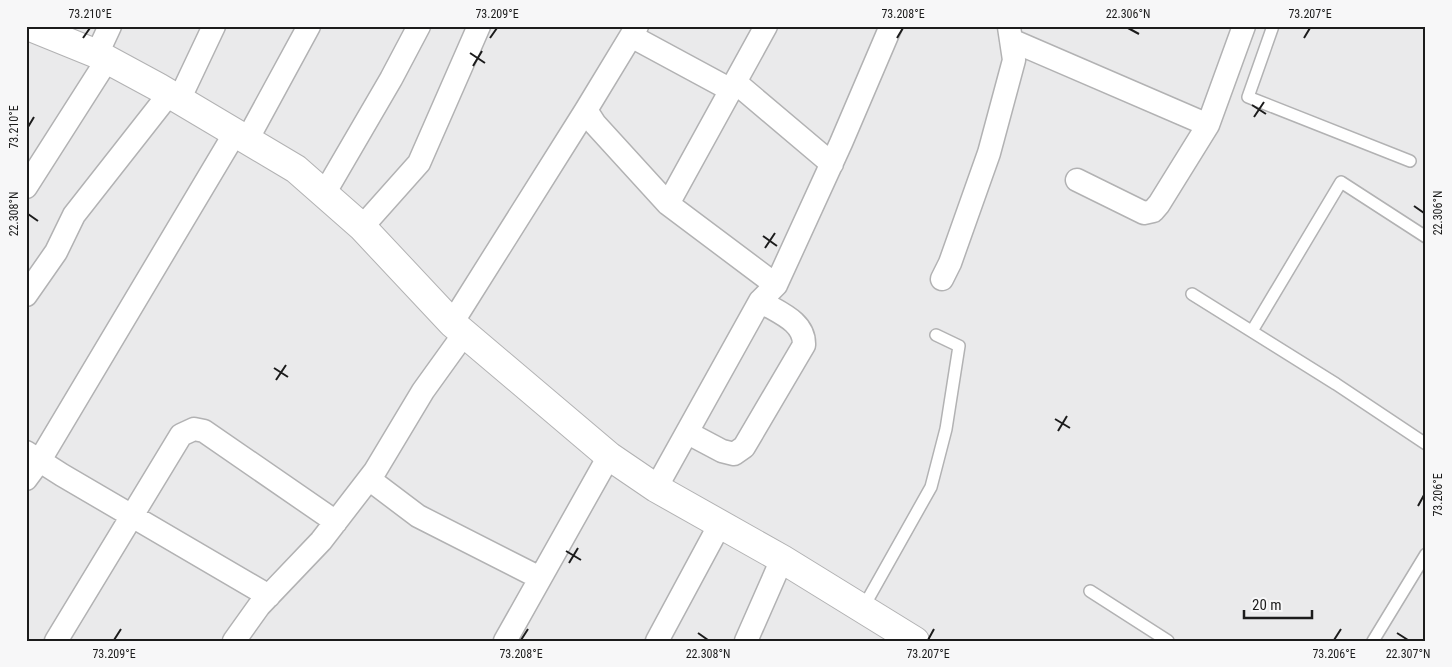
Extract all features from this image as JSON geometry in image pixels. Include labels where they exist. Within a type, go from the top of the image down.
[{"type":"street","points":[[28,26],[102,57],[296,169],[362,227],[458,328],[609,456],[656,488],[782,559],[863,608],[907,639]]},
{"type":"street","points":[[26,187],[102,57],[110,26]]},
{"type":"street","points":[[26,295],[56,252],[74,216],[174,97],[214,26]]},
{"type":"street","points":[[26,479],[33,456],[241,137],[309,26]]},
{"type":"street","points":[[324,194],[391,79],[419,26]]},
{"type":"street","points":[[362,227],[419,163],[479,26]]},
{"type":"street","points":[[668,204],[766,26]]},
{"type":"street","points":[[656,488],[768,293],[832,164],[892,26]]},
{"type":"street","points":[[1077,180],[1144,213],[1153,211],[1208,125],[1244,26]]},
{"type":"street","points":[[234,641],[259,606],[321,541],[369,479],[423,391],[458,328],[634,31],[733,86],[832,164]]},
{"type":"street","points":[[1010,33],[1208,125]]},
{"type":"street","points":[[942,279],[950,262],[989,153],[1014,60],[1010,33]]},
{"type":"street","points":[[586,110],[595,124],[668,204],[768,293],[797,324],[805,336],[804,345],[744,447],[734,454],[722,452],[688,432]]},
{"type":"street","points":[[56,641],[181,435],[194,429],[204,431],[336,522]]},
{"type":"street","points":[[33,456],[269,596]]},
{"type":"street","points":[[504,641],[609,456]]},
{"type":"street","points":[[369,479],[418,516],[540,578]]},
{"type":"street","points":[[657,641],[720,524]]},
{"type":"street","points":[[746,641],[782,559]]},
{"type":"lane","points":[[1273,26],[1248,98],[1410,161]]},
{"type":"lane","points":[[1252,331],[1341,182],[1426,237]]},
{"type":"lane","points":[[1192,294],[1336,384],[1426,444]]},
{"type":"lane","points":[[863,608],[931,487],[946,428],[959,346],[936,335]]},
{"type":"lane","points":[[1373,641],[1426,554]]},
{"type":"lane","points":[[1090,591],[1168,641]]}]
